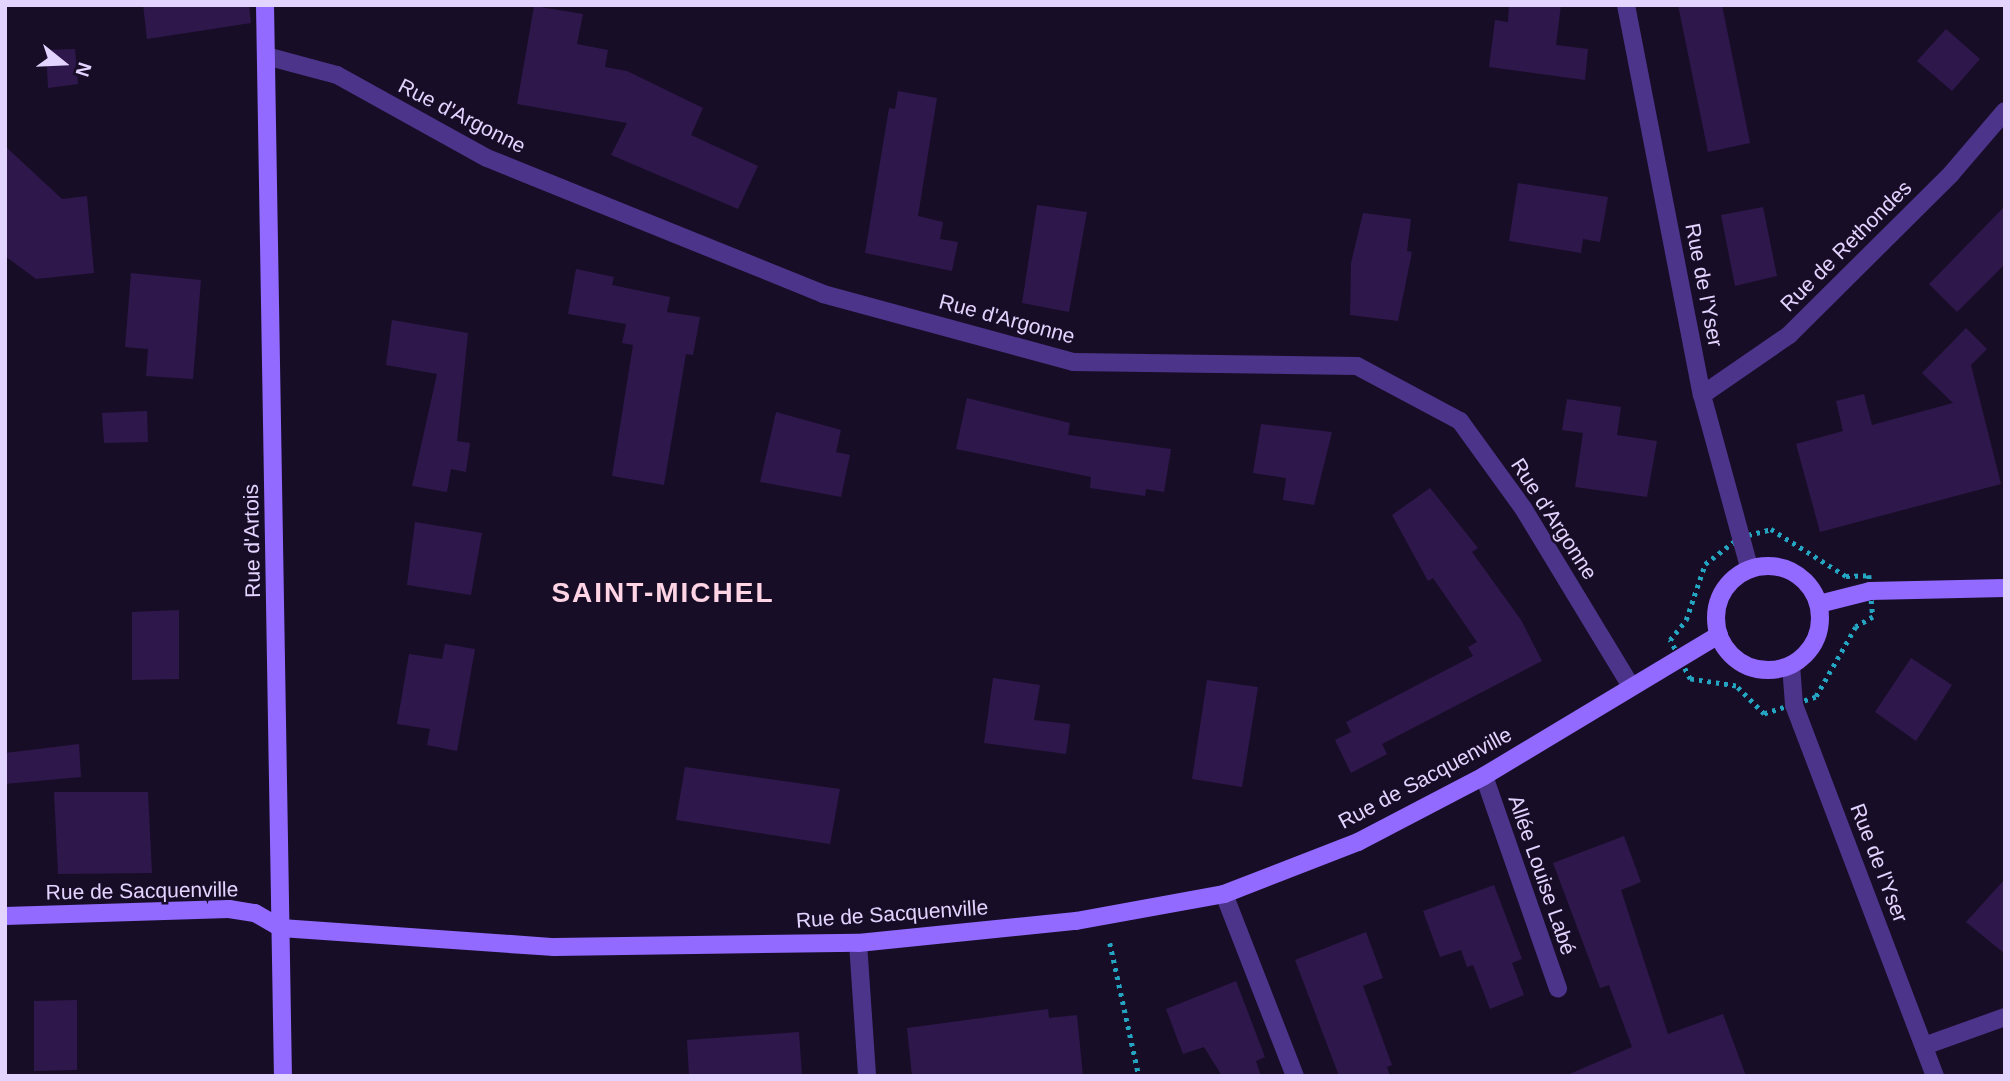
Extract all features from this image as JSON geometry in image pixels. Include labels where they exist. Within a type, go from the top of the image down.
[{"type":"street","name":"Rue d'Artois","points":[[265,5],[283,1076]]},
{"type":"street","name":"Rue de l'Yser","points":[[1626,5],[1702,395],[1750,570]]},
{"type":"street","name":"Rue d'Argonne","points":[[266,56],[337,75],[487,158],[823,294],[1073,362],[1357,366],[1460,421],[1523,508],[1631,687]]},
{"type":"street","name":"Rue de Rethondes","points":[[1702,395],[1789,335],[1951,174],[2005,111]]},
{"type":"street","points":[[1750,570],[1788,570],[1803,578],[1819,604],[1815,641],[1791,665],[1757,669],[1727,650],[1719,635],[1719,601],[1727,586],[1750,570]]},
{"type":"street","points":[[1819,604],[1870,591],[2005,587]]},
{"type":"street","name":"Rue de Sacquenville","points":[[5,916],[229,909],[255,913],[281,928],[554,947],[858,943],[1104,916],[1224,894],[1357,842],[1484,776],[1719,635]]},
{"type":"street","name":"Rue de l'Yser","points":[[1791,665],[1794,705],[1935,1076]]},
{"type":"street","name":"Allée Louise Labé","points":[[1484,776],[1558,988]]},
{"type":"street","points":[[1224,894],[1295,1076]]},
{"type":"street","points":[[858,943],[867,1076]]},
{"type":"street","points":[[1924,1046],[2005,1017]]},
{"type":"path","points":[[1104,916],[1139,1076]]},
{"type":"building","points":[[143,5],[249,5],[251,23],[147,39]]},
{"type":"building","points":[[1509,5],[1561,5],[1556,45],[1588,49],[1585,80],[1489,67],[1495,20],[1508,22]]},
{"type":"building","points":[[1678,5],[1722,5],[1750,143],[1708,152]]},
{"type":"building","points":[[534,6],[583,14],[577,44],[608,50],[605,67],[627,71],[703,108],[691,135],[758,166],[738,209],[611,155],[627,123],[517,104]]},
{"type":"building","points":[[1946,29],[1980,59],[1952,91],[1917,61]]},
{"type":"building","points":[[75,49],[78,84],[48,88],[46,50]]},
{"type":"building","points":[[898,91],[937,98],[918,216],[943,222],[940,239],[958,242],[952,271],[865,253],[889,108],[895,109]]},
{"type":"building","points":[[5,146],[62,199],[87,196],[94,273],[36,279],[5,256]]},
{"type":"building","points":[[1518,183],[1608,197],[1600,242],[1583,239],[1581,253],[1509,241]]},
{"type":"building","points":[[1037,205],[1087,212],[1069,312],[1022,303]]},
{"type":"building","points":[[2005,206],[2005,264],[1957,312],[1929,284]]},
{"type":"building","points":[[1763,207],[1777,276],[1735,286],[1721,215]]},
{"type":"building","points":[[1363,213],[1411,219],[1407,251],[1412,252],[1398,321],[1350,315],[1351,263]]},
{"type":"building","points":[[576,269],[614,277],[612,285],[670,297],[667,312],[700,317],[693,355],[686,354],[664,485],[612,476],[633,345],[622,343],[626,324],[568,314]]},
{"type":"building","points":[[131,273],[201,280],[193,379],[146,376],[148,349],[125,347]]},
{"type":"building","points":[[392,320],[468,333],[457,441],[470,443],[466,472],[451,469],[447,492],[412,486],[437,374],[386,365]]},
{"type":"building","points":[[1966,328],[1987,349],[1971,365],[2001,484],[1820,532],[1796,444],[1843,431],[1836,401],[1864,394],[1872,425],[1953,403],[1922,373]]},
{"type":"building","points":[[967,398],[1070,423],[1068,435],[1171,449],[1164,492],[1146,489],[1145,496],[1090,488],[1091,477],[956,449]]},
{"type":"building","points":[[1567,399],[1621,407],[1617,435],[1657,441],[1647,497],[1575,487],[1583,433],[1562,430]]},
{"type":"building","points":[[147,411],[148,442],[104,443],[102,413]]},
{"type":"building","points":[[776,412],[841,430],[836,452],[850,455],[841,497],[760,482]]},
{"type":"building","points":[[1261,424],[1332,432],[1314,505],[1283,500],[1286,478],[1253,473]]},
{"type":"building","points":[[1430,488],[1478,548],[1472,552],[1521,620],[1542,661],[1382,744],[1387,754],[1351,773],[1335,740],[1351,732],[1346,722],[1473,656],[1468,647],[1477,642],[1433,578],[1428,581],[1392,515]]},
{"type":"building","points":[[415,522],[482,533],[471,595],[407,585]]},
{"type":"building","points":[[179,610],[179,679],[132,680],[132,612]]},
{"type":"building","points":[[445,644],[475,649],[457,751],[427,745],[430,729],[397,724],[409,654],[442,659]]},
{"type":"building","points":[[1911,658],[1952,685],[1916,741],[1875,712]]},
{"type":"building","points":[[993,678],[1040,685],[1034,720],[1070,724],[1066,754],[984,743]]},
{"type":"building","points":[[1207,680],[1258,687],[1242,787],[1192,779]]},
{"type":"building","points":[[79,744],[81,777],[5,784],[5,753]]},
{"type":"building","points":[[685,767],[840,789],[830,844],[676,820]]},
{"type":"building","points":[[54,792],[148,792],[152,873],[58,874]]},
{"type":"building","points":[[1624,836],[1641,882],[1621,890],[1668,1034],[1723,1014],[1746,1076],[1565,1076],[1632,1047],[1609,985],[1600,988],[1553,863]]},
{"type":"building","points":[[2005,879],[2005,954],[1966,922]]},
{"type":"building","points":[[1494,885],[1522,959],[1512,963],[1524,995],[1490,1009],[1473,965],[1467,967],[1461,950],[1440,957],[1423,911]]},
{"type":"building","points":[[1366,932],[1383,978],[1363,986],[1392,1065],[1387,1067],[1390,1076],[1339,1076],[1295,960]]},
{"type":"building","points":[[1236,981],[1265,1057],[1256,1061],[1261,1076],[1222,1076],[1204,1047],[1183,1054],[1166,1009]]},
{"type":"building","points":[[77,1000],[77,1070],[34,1071],[34,1001]]},
{"type":"building","points":[[1048,1009],[1049,1018],[1077,1015],[1083,1076],[912,1076],[907,1028]]},
{"type":"building","points":[[799,1032],[802,1076],[689,1076],[687,1040]]},
{"type":"district","name":"SAINT-MICHEL","points":[[663,593]]}]
